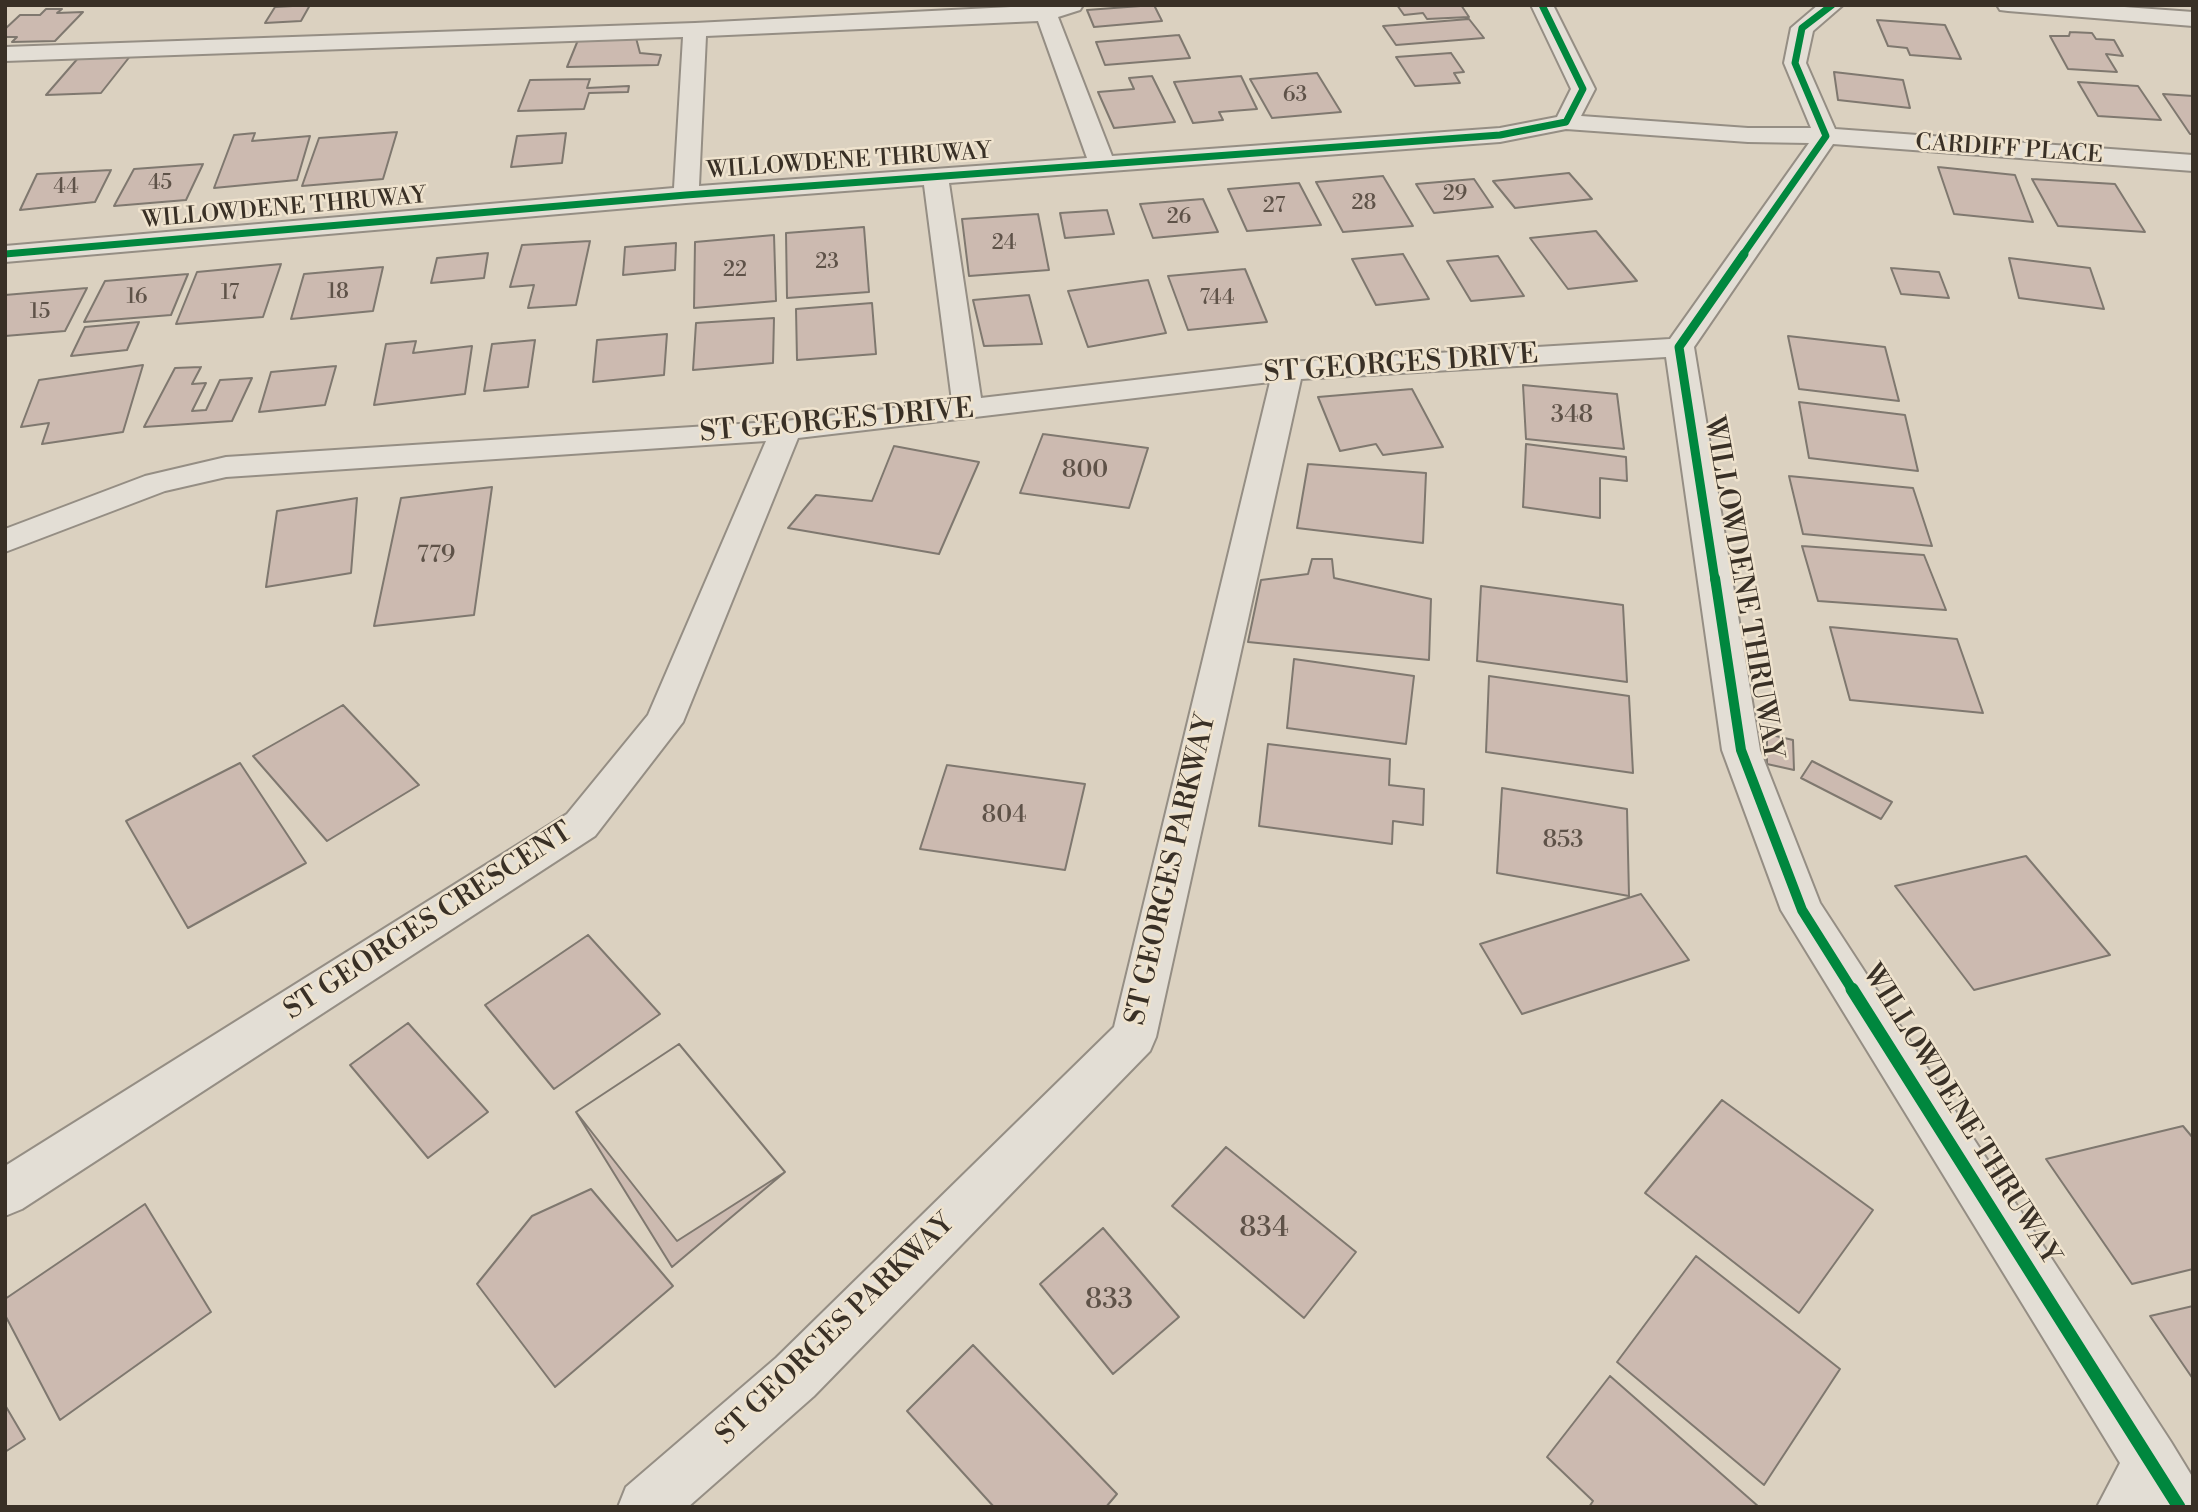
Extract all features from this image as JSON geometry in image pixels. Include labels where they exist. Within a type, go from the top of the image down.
[{"type":"street","points":[[5,54],[695,30],[1046,14],[1072,5]]},
{"type":"street","points":[[1542,5],[1583,89],[1566,122]]},
{"type":"street","points":[[1679,347],[1826,136],[1795,63],[1802,28],[1832,5]]},
{"type":"street","points":[[2008,5],[2193,19]]},
{"type":"street","points":[[1046,14],[1103,166]]},
{"type":"street","points":[[686,195],[695,30]]},
{"type":"street","name":"WILLOWDENE THRUWAY","points":[[5,254],[934,175],[1103,166],[1500,135],[1566,122],[1748,135],[1826,136]]},
{"type":"street","name":"CARDIFF PLACE","points":[[1826,136],[2193,163]]},
{"type":"street","points":[[934,175],[968,410]]},
{"type":"street","name":"WILLOWDENE THRUWAY","points":[[1679,347],[1741,750],[1802,910],[2179,1507]]},
{"type":"street","name":"ST GEORGES DRIVE","points":[[5,541],[156,483],[226,467],[786,430],[1288,371],[1679,347]]},
{"type":"street","name":"ST GEORGES PARKWAY","points":[[646,1507],[795,1377],[1134,1037],[1288,371]]},
{"type":"street","name":"ST GEORGES CRESCENT","points":[[5,1193],[581,825],[664,722],[786,430]]},
{"type":"street","points":[[5,515],[156,483]]},
{"type":"street","points":[[2125,1507],[2152,1461]]},
{"type":"building","points":[[310,5],[301,21],[265,23],[275,7]]},
{"type":"building","points":[[1154,5],[1162,21],[1094,27],[1087,10]]},
{"type":"building","points":[[1397,5],[1461,5],[1469,17],[1427,19],[1423,13],[1404,15]]},
{"type":"building","points":[[46,9],[62,9],[57,13],[83,12],[55,41],[12,42],[17,37],[5,37],[5,29],[20,15],[40,15]]},
{"type":"building","points":[[1469,19],[1484,38],[1396,45],[1383,26]]},
{"type":"building","points":[[1877,20],[1945,25],[1961,59],[1910,55],[1907,48],[1888,46]]},
{"type":"building","points":[[2070,32],[2092,33],[2096,39],[2114,40],[2123,56],[2106,54],[2117,72],[2068,69],[2050,36],[2069,36]]},
{"type":"building","points":[[1179,35],[1190,58],[1105,65],[1096,42]]},
{"type":"building","points":[[636,38],[640,53],[661,55],[658,65],[567,67],[578,40]]},
{"type":"building","points":[[1451,53],[1464,72],[1454,73],[1460,83],[1415,86],[1396,57]]},
{"type":"building","points":[[131,55],[101,93],[46,95],[79,57]]},
{"type":"building","points":[[1834,72],[1903,80],[1910,108],[1838,100]]},
{"type":"building","points":[[1317,73],[1341,112],[1272,118],[1250,79]]},
{"type":"building","points":[[1152,76],[1175,122],[1114,128],[1098,92],[1134,89],[1129,78]]},
{"type":"building","points":[[1241,76],[1257,109],[1219,112],[1223,120],[1193,123],[1174,82]]},
{"type":"building","points":[[590,79],[587,88],[629,86],[628,92],[589,93],[584,109],[518,111],[530,80]]},
{"type":"building","points":[[2078,82],[2138,86],[2161,120],[2098,116]]},
{"type":"building","points":[[2163,94],[2193,96],[2193,134],[2190,134]]},
{"type":"building","points":[[397,132],[383,179],[302,186],[319,138]]},
{"type":"building","points":[[255,133],[252,141],[310,136],[297,180],[214,188],[234,135]]},
{"type":"building","points":[[566,133],[562,163],[511,167],[517,136]]},
{"type":"building","points":[[203,164],[186,200],[114,206],[134,169]]},
{"type":"building","points":[[1938,167],[2015,175],[2033,222],[1954,214]]},
{"type":"building","points":[[111,170],[95,202],[20,210],[37,174]]},
{"type":"building","points":[[1569,173],[1592,199],[1515,208],[1493,181]]},
{"type":"building","points":[[1383,176],[1413,226],[1343,232],[1316,182]]},
{"type":"building","points":[[1474,179],[1493,207],[1434,213],[1416,184]]},
{"type":"building","points":[[2032,179],[2115,184],[2145,232],[2058,226]]},
{"type":"building","points":[[1299,183],[1321,225],[1247,231],[1228,189]]},
{"type":"building","points":[[1203,199],[1218,232],[1153,238],[1140,204]]},
{"type":"building","points":[[1107,210],[1114,234],[1065,238],[1060,213]]},
{"type":"building","points":[[1038,214],[1049,270],[969,276],[962,219]]},
{"type":"building","points":[[864,227],[869,292],[787,298],[786,233]]},
{"type":"building","points":[[1596,231],[1637,281],[1568,289],[1530,238]]},
{"type":"building","points":[[774,235],[776,301],[694,308],[695,242]]},
{"type":"building","points":[[590,241],[576,305],[528,308],[534,285],[510,287],[522,245]]},
{"type":"building","points":[[676,243],[675,270],[623,275],[625,247]]},
{"type":"building","points":[[488,253],[484,278],[431,283],[437,258]]},
{"type":"building","points":[[1403,254],[1429,299],[1376,305],[1352,259]]},
{"type":"building","points":[[1498,256],[1524,296],[1471,301],[1447,261]]},
{"type":"building","points":[[2009,258],[2090,268],[2104,309],[2019,298]]},
{"type":"building","points":[[281,264],[263,317],[176,324],[197,272]]},
{"type":"building","points":[[383,267],[373,311],[291,319],[304,274]]},
{"type":"building","points":[[1891,268],[1939,272],[1949,298],[1901,294]]},
{"type":"building","points":[[1245,269],[1267,322],[1188,330],[1168,276]]},
{"type":"building","points":[[188,274],[171,315],[84,322],[105,281]]},
{"type":"building","points":[[1148,280],[1166,333],[1088,347],[1068,291]]},
{"type":"building","points":[[87,288],[65,331],[5,336],[5,295]]},
{"type":"building","points":[[1029,295],[1042,344],[984,346],[973,300]]},
{"type":"building","points":[[872,303],[876,354],[797,360],[796,309]]},
{"type":"building","points":[[774,318],[773,363],[693,370],[696,323]]},
{"type":"building","points":[[139,322],[127,350],[71,356],[85,327]]},
{"type":"building","points":[[667,334],[664,375],[593,382],[597,340]]},
{"type":"building","points":[[1788,336],[1885,347],[1899,401],[1799,389]]},
{"type":"building","points":[[535,340],[528,387],[484,391],[492,344]]},
{"type":"building","points":[[416,341],[413,353],[472,346],[465,394],[374,405],[386,344]]},
{"type":"building","points":[[143,365],[123,432],[42,444],[49,423],[21,427],[39,380]]},
{"type":"building","points":[[336,366],[325,405],[259,412],[271,372]]},
{"type":"building","points":[[201,367],[192,384],[206,383],[192,411],[206,410],[220,380],[252,378],[232,421],[144,427],[175,368]]},
{"type":"building","points":[[1523,385],[1617,394],[1624,449],[1526,439]]},
{"type":"building","points":[[1412,389],[1443,447],[1383,455],[1376,444],[1340,451],[1318,397]]},
{"type":"building","points":[[1799,402],[1905,415],[1918,471],[1809,458]]},
{"type":"building","points":[[1043,434],[1148,448],[1129,508],[1020,493]]},
{"type":"building","points":[[1526,444],[1626,457],[1627,481],[1600,478],[1600,518],[1523,507]]},
{"type":"building","points":[[894,446],[979,462],[939,554],[788,528],[816,495],[872,501]]},
{"type":"building","points":[[1308,464],[1426,473],[1423,543],[1297,528]]},
{"type":"building","points":[[1789,476],[1913,488],[1932,546],[1803,534]]},
{"type":"building","points":[[492,487],[474,615],[374,626],[401,498]]},
{"type":"building","points":[[357,498],[351,573],[266,587],[277,511]]},
{"type":"building","points":[[1802,546],[1924,555],[1946,610],[1818,601]]},
{"type":"building","points":[[1312,559],[1332,559],[1334,578],[1431,599],[1429,660],[1248,642],[1261,580],[1308,574]]},
{"type":"building","points":[[1481,586],[1623,605],[1627,682],[1477,661]]},
{"type":"building","points":[[1830,627],[1957,639],[1983,713],[1850,700]]},
{"type":"building","points":[[1294,659],[1414,676],[1406,744],[1287,728]]},
{"type":"building","points":[[1489,676],[1629,696],[1633,773],[1486,752]]},
{"type":"building","points":[[343,705],[419,785],[327,841],[253,756]]},
{"type":"building","points":[[1767,734],[1793,740],[1794,770],[1767,764]]},
{"type":"building","points":[[1268,744],[1390,759],[1389,785],[1424,789],[1423,825],[1393,821],[1392,844],[1259,826]]},
{"type":"building","points":[[1812,761],[1892,802],[1881,819],[1801,778]]},
{"type":"building","points":[[240,763],[306,863],[188,928],[126,821]]},
{"type":"building","points":[[947,765],[1085,784],[1065,870],[920,849]]},
{"type":"building","points":[[1502,788],[1627,809],[1629,896],[1497,873]]},
{"type":"building","points":[[2026,856],[2110,955],[1974,990],[1895,886]]},
{"type":"building","points":[[1641,894],[1689,960],[1522,1014],[1480,944]]},
{"type":"building","points":[[588,935],[660,1014],[554,1089],[485,1005]]},
{"type":"building","points":[[408,1023],[488,1112],[428,1158],[350,1065]]},
{"type":"building","points":[[679,1044],[785,1172],[672,1267],[576,1112]]},
{"type":"building","points":[[679,1044],[785,1172],[677,1241],[576,1112]]},
{"type":"building","points":[[1722,1100],[1873,1210],[1799,1313],[1645,1193]]},
{"type":"building","points":[[2183,1126],[2193,1138],[2193,1269],[2132,1284],[2046,1159]]},
{"type":"building","points":[[1226,1147],[1356,1252],[1304,1318],[1172,1206]]},
{"type":"building","points":[[591,1189],[673,1286],[555,1387],[477,1284],[532,1216]]},
{"type":"building","points":[[145,1204],[211,1312],[60,1420],[5,1315],[5,1299]]},
{"type":"building","points":[[1103,1228],[1179,1317],[1113,1374],[1040,1284]]},
{"type":"building","points":[[1696,1256],[1840,1369],[1764,1485],[1617,1362]]},
{"type":"building","points":[[2193,1306],[2193,1379],[2150,1316]]},
{"type":"building","points":[[973,1345],[1117,1494],[1106,1507],[994,1507],[907,1411]]},
{"type":"building","points":[[1610,1376],[1759,1507],[1589,1507],[1593,1501],[1547,1457]]},
{"type":"building","points":[[5,1405],[25,1439],[5,1452]]},
{"type":"cycle path","points":[[5,254],[686,195],[1500,135],[1566,122],[1583,89],[1542,5]]},
{"type":"cycle path","points":[[1832,5],[1802,28],[1795,63],[1826,136],[1679,347],[1741,750],[1802,910],[2179,1507]]}]
